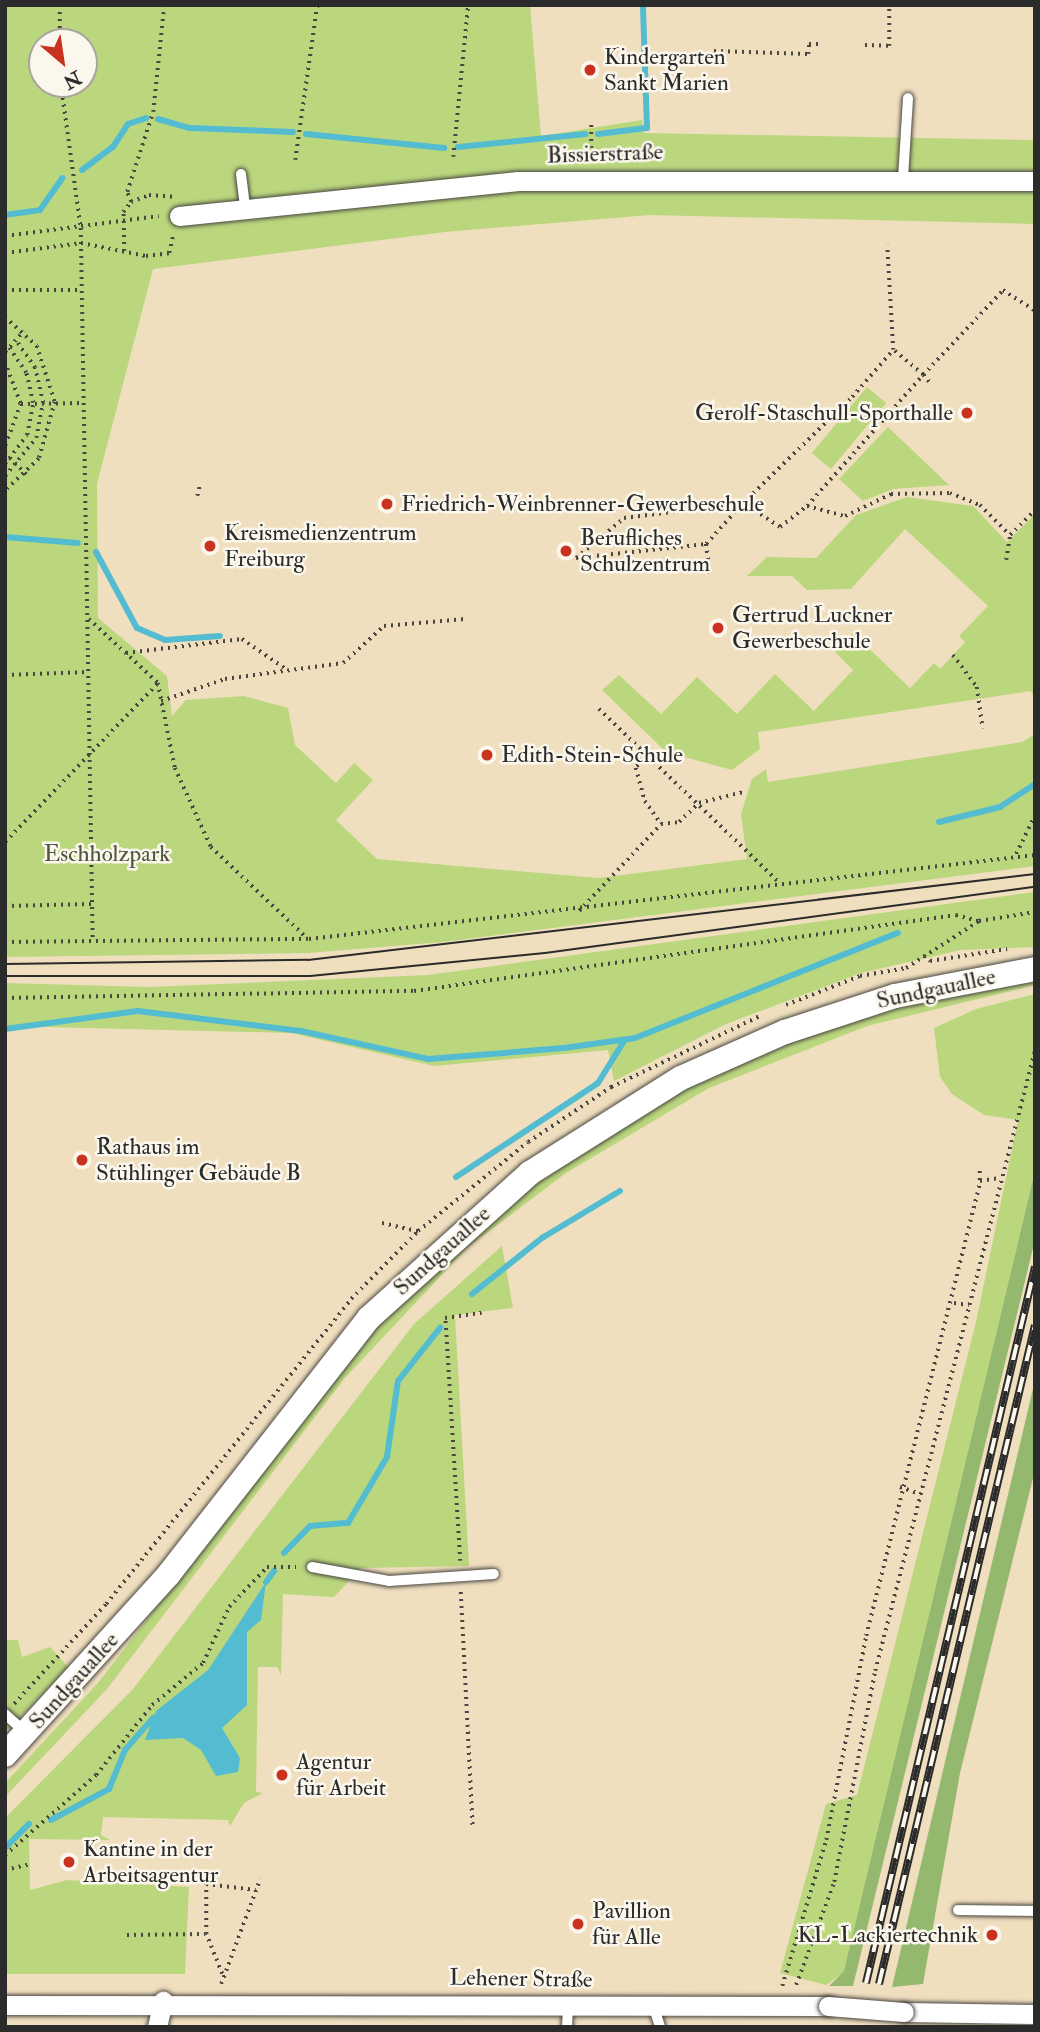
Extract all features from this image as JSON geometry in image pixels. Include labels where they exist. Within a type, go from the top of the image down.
[{"type":"street","name":"Bissierstraße","points":[[178,216],[246,212],[518,181],[903,178],[1035,181]]},
{"type":"street","name":"Sundgauallee","points":[[12,1745],[169,1574],[369,1318],[530,1173],[681,1078],[785,1032],[895,996],[1035,969]]},
{"type":"street","points":[[157,2027],[163,2001]]},
{"type":"street","name":"Lehener Straße","points":[[5,2005],[221,2001],[828,2006],[904,2012],[1035,2014]]},
{"type":"lane","points":[[903,178],[908,98]]},
{"type":"lane","points":[[241,174],[246,212]]},
{"type":"lane","points":[[312,1567],[389,1581],[494,1574]]},
{"type":"lane","points":[[5,1714],[12,1745]]},
{"type":"lane","points":[[958,1910],[1035,1910]]},
{"type":"lane","points":[[568,2005],[568,2027]]},
{"type":"lane","points":[[653,2005],[660,2027]]},
{"type":"path","points":[[60,5],[60,28]]},
{"type":"path","points":[[124,251],[123,221],[131,202],[127,192],[153,112],[164,5]]},
{"type":"path","points":[[295,160],[317,5]]},
{"type":"path","points":[[453,157],[468,5]]},
{"type":"path","points":[[865,45],[889,46],[889,5]]},
{"type":"path","points":[[714,51],[808,54],[809,44],[818,44]]},
{"type":"path","points":[[63,98],[81,228],[93,942]]},
{"type":"path","points":[[591,148],[592,124]]},
{"type":"path","points":[[5,253],[81,243],[124,251],[169,253],[178,216],[176,192],[131,202]]},
{"type":"path","points":[[5,236],[178,216]]},
{"type":"path","points":[[887,245],[893,350],[929,382]]},
{"type":"path","points":[[5,290],[82,290]]},
{"type":"path","points":[[893,350],[743,503],[706,544],[576,558],[624,518],[743,503],[780,527],[807,506],[923,375],[1003,290],[1035,311]]},
{"type":"path","points":[[5,317],[24,331],[47,363],[55,402],[48,441],[27,475],[5,491]]},
{"type":"path","points":[[5,464],[27,435],[33,403],[26,373],[7,350],[24,331]]},
{"type":"path","points":[[5,476],[18,465],[36,438],[43,403],[35,369],[16,341]]},
{"type":"path","points":[[5,362],[21,404],[5,447]]},
{"type":"path","points":[[21,404],[84,403]]},
{"type":"path","points":[[5,453],[27,475]]},
{"type":"path","points":[[197,496],[200,485]]},
{"type":"path","points":[[807,506],[845,516],[891,494],[950,493],[980,505],[1010,535]]},
{"type":"path","points":[[1006,560],[1010,535],[1035,510]]},
{"type":"path","points":[[706,544],[710,574]]},
{"type":"path","points":[[89,619],[158,683],[175,768],[211,847],[309,939]]},
{"type":"path","points":[[161,702],[225,679],[343,663],[384,626],[465,619]]},
{"type":"path","points":[[125,653],[243,639],[288,670]]},
{"type":"path","points":[[953,655],[977,687],[983,729]]},
{"type":"path","points":[[5,674],[89,672]]},
{"type":"path","points":[[5,842],[158,683]]},
{"type":"path","points":[[599,709],[780,883]]},
{"type":"path","points":[[647,754],[636,768],[645,802],[661,824]]},
{"type":"path","points":[[579,911],[661,824],[679,822],[699,803],[743,792]]},
{"type":"path","points":[[1016,855],[1035,815]]},
{"type":"path","points":[[5,942],[309,939],[579,911],[780,883],[1035,855]]},
{"type":"path","points":[[5,906],[91,904]]},
{"type":"path","points":[[5,998],[414,991],[956,915],[979,921],[1035,912]]},
{"type":"path","points":[[979,921],[925,956],[929,961],[1018,949]]},
{"type":"path","points":[[788,2006],[834,1882],[875,1671],[1035,1050]]},
{"type":"path","points":[[782,1986],[827,1840],[839,1752],[900,1487],[954,1303],[980,1171]]},
{"type":"path","points":[[979,1181],[1000,1178]]},
{"type":"path","points":[[382,1223],[418,1231]]},
{"type":"path","points":[[954,1303],[968,1306]]},
{"type":"path","points":[[460,1562],[445,1318],[482,1313]]},
{"type":"path","points":[[900,1487],[920,1494]]},
{"type":"path","points":[[5,1856],[96,1775],[152,1705],[203,1663],[229,1607],[267,1567],[312,1567]]},
{"type":"path","points":[[461,1576],[473,1827]]},
{"type":"path","points":[[5,1870],[31,1864]]},
{"type":"path","points":[[221,2001],[222,1974],[260,1879]]},
{"type":"path","points":[[222,1974],[206,1934],[206,1884],[256,1890]]},
{"type":"path","points":[[127,1935],[206,1934]]},
{"type":"green space","name":"Eschholzpark","points":[[5,5],[530,5],[541,136],[642,120],[644,133],[1035,140],[1035,224],[650,215],[445,232],[153,269],[97,484],[98,618],[167,676],[172,716],[186,700],[244,696],[288,708],[295,745],[336,783],[354,763],[373,780],[336,820],[377,859],[599,878],[747,859],[741,814],[752,779],[766,769],[768,782],[1022,742],[1035,734],[1035,866],[443,942],[308,953],[5,957]]},
{"type":"green space","points":[[867,387],[886,403],[831,469],[812,453]]},
{"type":"green space","points":[[888,427],[950,485],[893,489],[863,501],[839,479]]},
{"type":"green space","points":[[907,497],[973,506],[1007,542],[1035,514],[1035,700],[1031,691],[758,732],[760,749],[732,770],[666,752],[602,690],[619,675],[661,714],[697,677],[737,714],[775,674],[814,711],[853,670],[835,652],[853,633],[910,688],[934,663],[940,669],[965,642],[959,636],[988,606],[905,529],[851,589],[807,590],[792,576],[747,576],[767,557],[816,558],[856,515]]},
{"type":"green space","points":[[1035,892],[1035,947],[961,950],[861,973],[726,1024],[614,1081],[608,1050],[434,1066],[291,1033],[5,1026],[5,983],[149,987],[428,975]]},
{"type":"green space","points":[[1035,979],[1035,985],[867,1026],[709,1088],[566,1173],[467,1248],[344,1379],[107,1689],[5,1797],[5,1783],[98,1683],[359,1344],[519,1192],[692,1084],[784,1045],[854,1018]]},
{"type":"green space","points":[[1035,994],[1035,1171],[844,1972],[826,1985],[780,1973],[826,1804],[857,1795],[976,1322],[1018,1120],[984,1115],[952,1094],[940,1077],[934,1028],[976,1009]]},
{"type":"green space","points":[[1035,1171],[1035,1240],[853,1986],[829,1986],[844,1971]]},
{"type":"green space","points":[[502,1246],[513,1308],[455,1315],[469,1566],[361,1568],[334,1597],[283,1594],[281,1675],[277,1667],[258,1667],[256,1792],[263,1793],[244,1803],[230,1826],[228,1820],[103,1817],[101,1835],[110,1840],[29,1839],[30,1890],[67,1880],[189,1887],[185,1974],[5,1974],[5,1818],[133,1689],[414,1324]]},
{"type":"green space","points":[[1035,1380],[1035,1470],[960,1773],[923,1984],[892,1987]]},
{"type":"green space","points":[[5,1640],[18,1640],[22,1657],[50,1647],[69,1668],[5,1732]]},
{"type":"water","points":[[266,1582],[261,1620],[247,1632],[247,1705],[222,1728],[240,1758],[238,1772],[216,1776],[201,1750],[183,1738],[145,1740],[156,1711],[208,1670]]},
{"type":"waterway","points":[[598,134],[647,128],[643,5]]},
{"type":"waterway","points":[[82,170],[113,147],[128,124],[146,118]]},
{"type":"waterway","points":[[158,119],[190,128],[293,132]]},
{"type":"waterway","points":[[306,134],[444,148]]},
{"type":"waterway","points":[[458,147],[585,134]]},
{"type":"waterway","points":[[5,215],[40,210],[62,178]]},
{"type":"waterway","points":[[5,537],[78,543]]},
{"type":"waterway","points":[[96,552],[137,628],[165,640],[220,636]]},
{"type":"waterway","points":[[939,822],[1000,807],[1035,784]]},
{"type":"waterway","points":[[5,1029],[138,1011],[301,1031],[428,1059],[564,1048],[635,1038],[898,933]]},
{"type":"waterway","points":[[456,1177],[598,1083],[624,1041]]},
{"type":"waterway","points":[[472,1294],[542,1238],[620,1191]]},
{"type":"waterway","points":[[284,1553],[310,1526],[348,1523],[387,1457],[398,1381],[440,1328]]},
{"type":"waterway","points":[[266,1582],[274,1571]]},
{"type":"waterway","points":[[51,1820],[109,1789],[125,1750],[153,1718]]},
{"type":"waterway","points":[[5,1848],[29,1824]]},
{"type":"tram line","points":[[5,964],[308,960],[1035,874]]},
{"type":"tram line","points":[[5,976],[310,976],[545,953],[1035,887]]},
{"type":"railway","points":[[866,1983],[1035,1267]]},
{"type":"railway","points":[[879,1984],[1035,1325]]},
{"type":"place","name":"Kindergarten Sankt Marien","points":[[590,70]]},
{"type":"place","name":"Gerolf-Staschull-Sporthalle","points":[[967,413]]},
{"type":"place","name":"Friedrich-Weinbrenner-Gewerbeschule","points":[[387,504]]},
{"type":"place","name":"Kreismedienzentrum Freiburg","points":[[210,546]]},
{"type":"place","name":"Berufliches Schulzentrum","points":[[566,551]]},
{"type":"place","name":"Gertrud Luckner Gewerbeschule","points":[[718,628]]},
{"type":"place","name":"Edith-Stein-Schule","points":[[487,755]]},
{"type":"place","name":"Rathaus im Stühlinger Gebäude B","points":[[82,1160]]},
{"type":"place","name":"Agentur für Arbeit","points":[[282,1775]]},
{"type":"place","name":"Kantine in der Arbeitsagentur","points":[[69,1862]]},
{"type":"place","name":"Pavillion für Alle","points":[[578,1924]]},
{"type":"place","name":"KL-Lackiertechnik","points":[[992,1935]]}]
